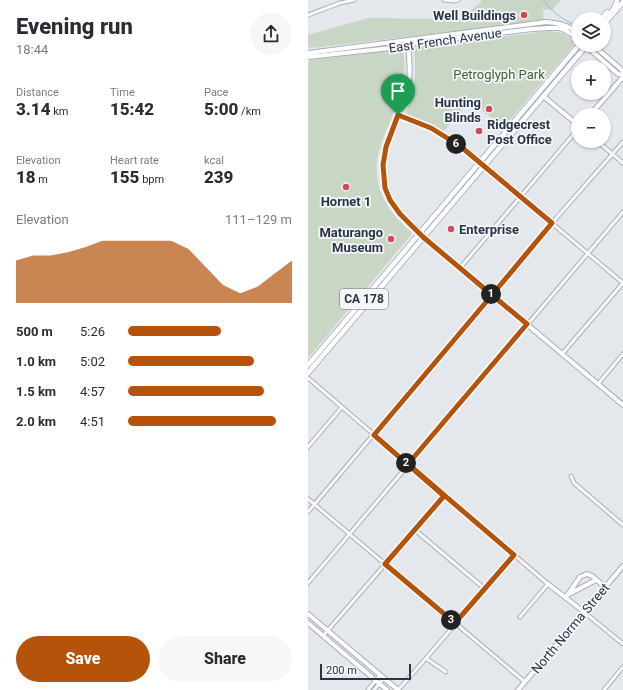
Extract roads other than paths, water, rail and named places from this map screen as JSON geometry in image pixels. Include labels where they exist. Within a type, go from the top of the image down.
[{"type":"main road","points":[[607,12],[617,0]]},
{"type":"main road","points":[[610,12],[617,4],[617,0]]},
{"type":"main road","points":[[611,16],[623,2]]},
{"type":"main road","name":"CA 178","points":[[308,373],[480,162],[573,52]]},
{"type":"main road","name":"CA 178","points":[[308,365],[373,288],[484,166],[580,52]]},
{"type":"main road","points":[[543,96],[543,92],[557,75],[558,70]]},
{"type":"main road","points":[[360,311],[360,308],[370,296],[373,288]]},
{"type":"street","points":[[308,15],[340,3],[354,0]]},
{"type":"street","points":[[444,0],[458,0]]},
{"type":"street","name":"East French Avenue","points":[[308,53],[546,22],[561,24],[571,29]]},
{"type":"street","name":"East French Avenue","points":[[308,57],[408,46],[416,43],[532,29],[550,28],[565,30],[571,34]]},
{"type":"street","points":[[408,40],[410,62],[409,81],[406,95],[383,158],[383,179],[387,193],[396,210],[421,235],[623,405]]},
{"type":"street","points":[[594,52],[618,73],[623,75]]},
{"type":"street","points":[[601,52],[622,70],[623,75]]},
{"type":"street","points":[[596,108],[623,75]]},
{"type":"street","points":[[543,96],[571,119]]},
{"type":"street","points":[[398,115],[422,124],[445,136],[480,162],[623,283],[562,354]]},
{"type":"street","points":[[460,268],[571,137]]},
{"type":"street","points":[[308,512],[552,223],[623,142]]},
{"type":"street","points":[[605,148],[623,163]]},
{"type":"street","points":[[308,583],[623,212]]},
{"type":"street","points":[[598,384],[623,354]]},
{"type":"street","points":[[308,378],[548,584],[566,596],[623,644]]},
{"type":"street","points":[[308,447],[342,407]]},
{"type":"street","points":[[571,476],[574,483],[623,525]]},
{"type":"street","points":[[324,636],[444,496]]},
{"type":"street","points":[[308,499],[525,682]]},
{"type":"street","points":[[415,530],[484,589]]},
{"type":"street","points":[[308,614],[398,690],[427,659],[455,623],[514,555]]},
{"type":"street","name":"North Norma Street","points":[[518,690],[623,566]]},
{"type":"street","points":[[566,596],[582,575],[589,575],[605,587]]},
{"type":"street","points":[[566,596],[596,580]]},
{"type":"street","points":[[520,617],[548,584]]},
{"type":"street","points":[[308,624],[387,690]]},
{"type":"street","points":[[427,659],[446,672]]},
{"type":"street","points":[[604,690],[623,667]]},
{"type":"street","points":[[374,690],[382,677]]},
{"type":"street","points":[[368,690],[378,682]]},
{"type":"waterway","points":[[543,0],[558,15],[571,23]]},
{"type":"place","name":"Well Buildings","points":[[524,15]]},
{"type":"place","name":"Hunting Blinds","points":[[489,109]]},
{"type":"place","name":"Ridgecrest Post Office","points":[[479,131]]},
{"type":"place","name":"Hornet 1","points":[[346,187]]},
{"type":"place","name":"Enterprise","points":[[451,229]]},
{"type":"place","name":"Maturango Museum","points":[[391,239]]},
{"type":"park label","name":"Petroglyph Park","points":[[499,74]]}]
